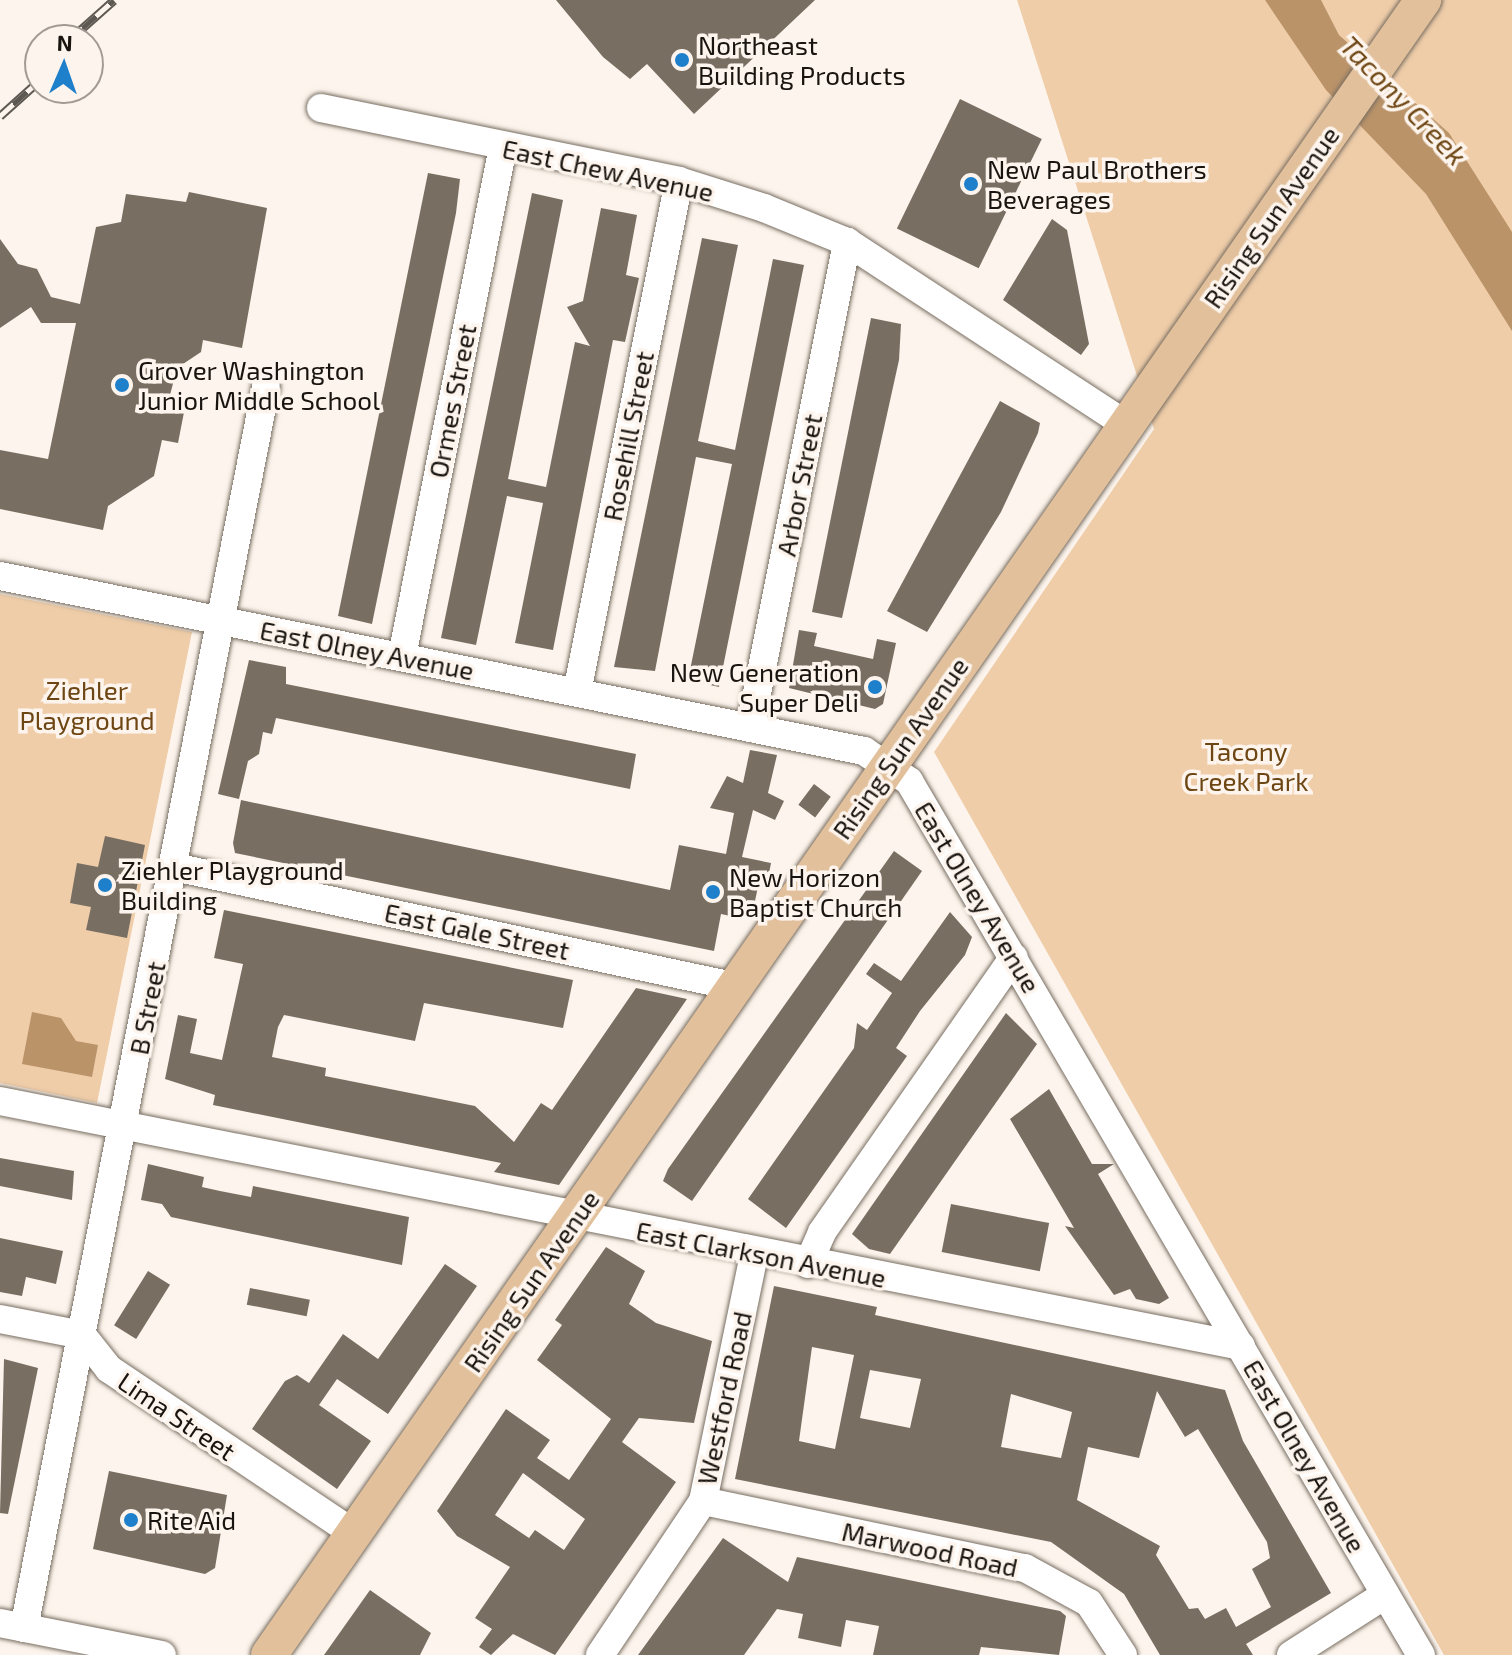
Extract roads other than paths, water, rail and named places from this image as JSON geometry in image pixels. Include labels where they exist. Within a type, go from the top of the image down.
[{"type":"main road","name":"Rising Sun Avenue","points":[[269,1655],[352,1532],[577,1218],[733,986],[1423,0]]},
{"type":"street","name":"East Chew Avenue","points":[[321,108],[679,181],[847,242],[1125,424]]},
{"type":"street","name":"Ormes Street","points":[[402,656],[503,147]]},
{"type":"street","name":"Rosehill Street","points":[[577,692],[679,181]]},
{"type":"street","name":"Arbor Street","points":[[750,728],[847,242]]},
{"type":"street","name":"B Street","points":[[12,1625],[82,1335],[266,387]]},
{"type":"street","name":"East Olney Avenue","points":[[0,576],[864,751],[888,765],[909,781],[1421,1655]]},
{"type":"street","name":"East Gale Street","points":[[174,867],[733,986]]},
{"type":"street","points":[[808,1264],[822,1232],[1014,957]]},
{"type":"street","name":"East Clarkson Avenue","points":[[0,1101],[754,1255],[1241,1346]]},
{"type":"street","name":"Westford Road","points":[[600,1655],[703,1501],[754,1255]]},
{"type":"street","points":[[4,1327],[82,1335]]},
{"type":"street","name":"Lima Street","points":[[82,1335],[109,1369],[352,1532]]},
{"type":"street","name":"Marwood Road","points":[[703,1501],[1025,1568],[1089,1603],[1123,1655]]},
{"type":"street","points":[[1291,1655],[1385,1595]]},
{"type":"street","points":[[12,1625],[162,1655]]},
{"type":"water","name":"Tacony Creek","points":[[1265,0],[1321,0],[1339,35],[1449,133],[1512,232],[1512,331],[1426,194],[1326,90]]},
{"type":"water","points":[[32,1012],[61,1018],[76,1041],[98,1045],[92,1077],[22,1064]]},
{"type":"railway","points":[[87,24],[114,0]]},
{"type":"railway","points":[[0,116],[24,94]]},
{"type":"place","name":"Northeast Building Products","points":[[682,60]]},
{"type":"place","name":"New Paul Brothers Beverages","points":[[971,184]]},
{"type":"place","name":"Grover Washington Junior Middle School","points":[[122,385]]},
{"type":"place","name":"New Generation Super Deli","points":[[875,687]]},
{"type":"place","name":"Ziehler Playground Building","points":[[105,885]]},
{"type":"place","name":"New Horizon Baptist Church","points":[[713,892]]},
{"type":"place","name":"Rite Aid","points":[[131,1520]]},
{"type":"park label","name":"Ziehler Playground","points":[[87,705]]},
{"type":"park label","name":"Tacony Creek Park","points":[[1246,766]]}]
